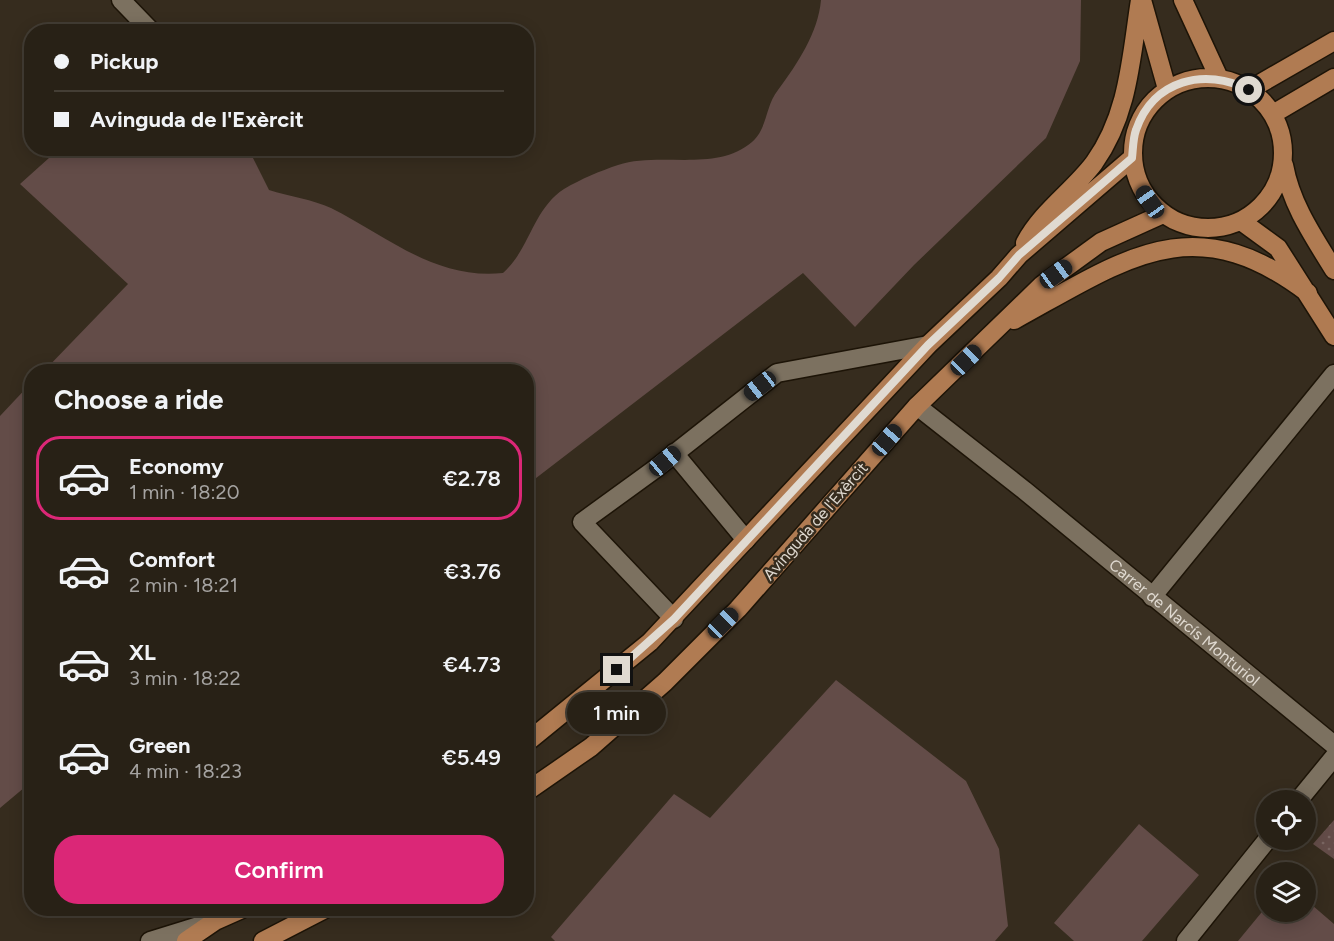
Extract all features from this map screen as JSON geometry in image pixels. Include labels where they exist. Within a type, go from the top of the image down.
[{"type":"main road","points":[[1141,0],[1167,89]]},
{"type":"main road","points":[[1019,255],[1034,226],[1094,163],[1123,109],[1141,0]]},
{"type":"main road","points":[[1183,0],[1219,78]]},
{"type":"main road","points":[[1249,90],[1334,41]]},
{"type":"main road","points":[[1283,161],[1272,193],[1262,206],[1241,221],[1215,228],[1187,226],[1162,214],[1141,189],[1132,158],[1135,131],[1147,107],[1167,89],[1192,79],[1219,78],[1249,90],[1263,100],[1273,114],[1282,137],[1287,184],[1299,212],[1334,270]]},
{"type":"main road","points":[[1273,114],[1334,78]]},
{"type":"main road","points":[[534,737],[575,705],[674,619],[928,345],[999,278],[1019,255],[1132,158]]},
{"type":"main road","name":"Avinguda de l'Exèrcit","points":[[534,786],[591,747],[665,682],[738,609],[917,406],[1042,285],[1101,242],[1162,214]]},
{"type":"main road","points":[[1241,221],[1278,248],[1334,336]]},
{"type":"main road","points":[[998,329],[1110,267],[1161,249],[1194,245],[1252,258],[1284,274],[1308,293]]},
{"type":"main road","points":[[186,941],[226,916]]},
{"type":"main road","points":[[263,941],[311,916]]},
{"type":"street","points":[[121,0],[144,24]]},
{"type":"street","points":[[674,619],[582,522],[777,373],[928,345]]},
{"type":"street","points":[[1152,597],[1334,374]]},
{"type":"street","name":"Carrer de Narcís Monturiol","points":[[917,406],[1024,496],[1334,745]]},
{"type":"street","points":[[674,453],[746,540]]},
{"type":"street","points":[[1307,790],[1334,757]]},
{"type":"street","points":[[1186,941],[1259,850]]},
{"type":"street","points":[[150,941],[215,921]]},
{"type":"shaded area","points":[[821,0],[1081,0],[1080,61],[1046,138],[914,265],[855,327],[803,273],[534,480],[534,364],[51,364],[128,284],[20,184],[51,156],[252,156],[269,190],[331,208],[413,254],[434,263],[456,270],[503,273],[520,253],[545,207],[570,185],[618,165],[634,161],[722,157],[752,142],[764,124],[774,96],[806,47]]},
{"type":"shaded area","points":[[24,390],[24,788],[0,808],[0,416]]},
{"type":"shaded area","points":[[836,680],[966,781],[999,849],[1008,926],[995,941],[555,941],[551,937],[674,794],[710,818]]},
{"type":"shaded area","points":[[1334,820],[1334,859],[1316,846],[1316,841]]},
{"type":"shaded area","points":[[1139,824],[1199,875],[1142,941],[1074,941],[1054,923]]},
{"type":"shaded area","points":[[1316,908],[1334,924],[1334,941],[1238,941],[1256,919],[1256,922],[1316,922]]},
{"type":"route","points":[[617,670],[674,619],[928,345],[999,278],[1019,255],[1132,158],[1135,131],[1147,107],[1167,89],[1192,79],[1219,78],[1235,82],[1249,90]]}]
